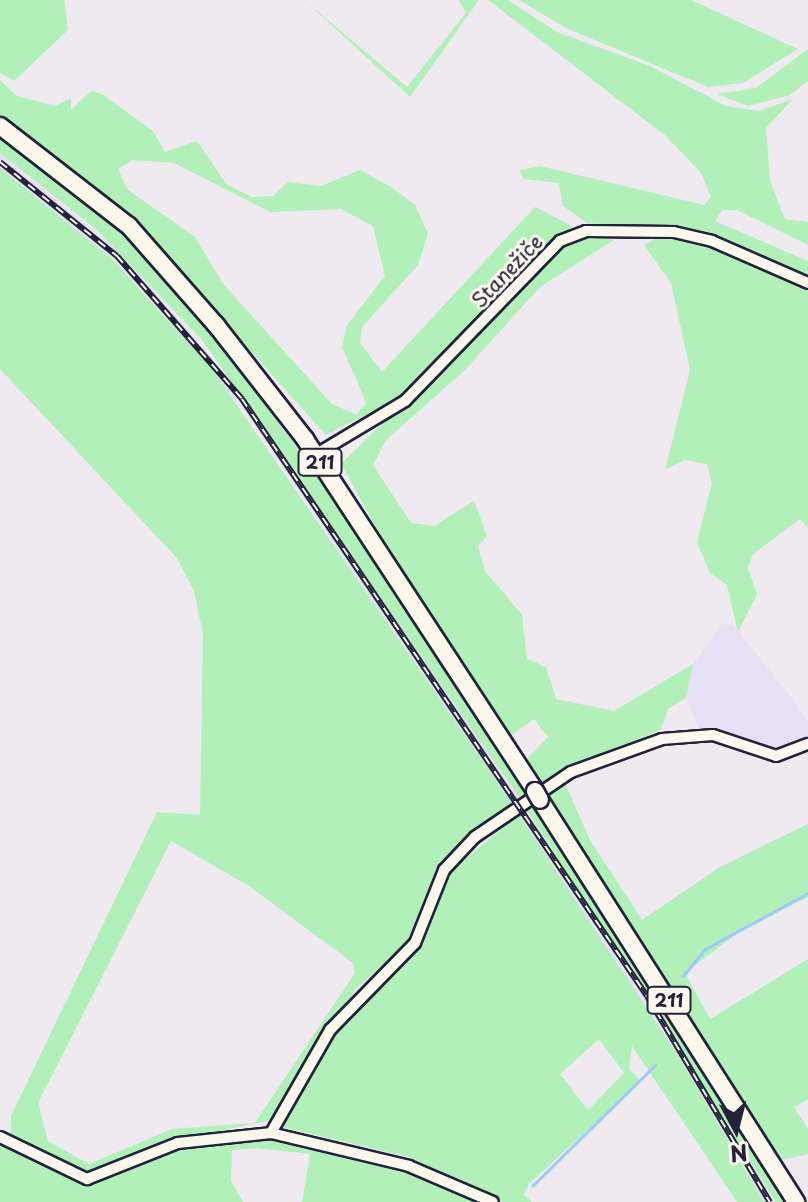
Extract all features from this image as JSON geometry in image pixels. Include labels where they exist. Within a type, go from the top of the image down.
[{"type":"main road","name":"211","points":[[0,126],[129,226],[315,455],[538,796],[796,1202]]},
{"type":"street","name":"Stanežiče","points":[[315,455],[405,401],[560,241],[586,231],[674,232],[808,283]]},
{"type":"street","points":[[271,1133],[330,1030],[415,943],[444,870],[475,837],[571,772],[662,739],[713,735],[776,756],[808,744]]},
{"type":"street","points":[[0,1137],[87,1179],[178,1143],[271,1133],[409,1166],[493,1202]]},
{"type":"shaded area","points":[[0,153],[121,253],[256,409],[597,913],[776,1202],[764,1202],[681,1060],[250,419],[145,291],[0,168]]},
{"type":"shaded area","points":[[722,624],[733,625],[791,697],[808,722],[808,739],[775,751],[699,729],[686,698],[693,664]]},
{"type":"green space","points":[[0,0],[64,0],[68,30],[14,81],[0,73]]},
{"type":"green space","points":[[304,0],[407,87],[466,13],[459,0],[479,0],[410,97]]},
{"type":"green space","points":[[488,0],[508,0],[557,32],[650,66],[726,106],[759,111],[793,99],[766,128],[770,181],[785,219],[808,222],[808,245],[737,210],[722,210],[715,221],[808,261],[808,276],[696,231],[587,223],[563,206],[559,183],[524,179],[519,170],[540,166],[704,205],[711,197],[701,173],[666,136]]},
{"type":"green space","points":[[519,0],[691,0],[798,49],[743,83],[708,87],[566,28]]},
{"type":"green space","points":[[808,49],[808,81],[790,95],[748,106],[717,94],[756,88]]},
{"type":"green space","points":[[0,80],[17,96],[55,106],[71,98],[71,110],[91,91],[102,94],[153,131],[165,152],[197,141],[226,184],[252,197],[273,196],[288,182],[321,186],[360,170],[391,187],[415,205],[428,234],[418,265],[362,327],[360,343],[382,372],[535,207],[572,226],[399,398],[326,435],[132,219],[0,117]],"holes":[[[132,160],[174,163],[271,212],[341,209],[373,226],[385,276],[347,325],[342,347],[366,402],[357,415],[332,404],[223,284],[195,237],[128,190],[118,169]]]},
{"type":"green space","points":[[0,133],[125,231],[193,309],[342,508],[528,796],[521,800],[202,340],[97,230],[0,153]]},
{"type":"green space","points":[[0,168],[112,259],[212,369],[513,805],[435,874],[416,934],[355,990],[272,1120],[156,1144],[85,1174],[11,1136],[11,1116],[157,812],[200,815],[203,634],[194,591],[177,558],[0,369]],"holes":[[[171,841],[249,886],[353,963],[355,973],[255,1123],[172,1129],[89,1164],[48,1141],[38,1103]]]},
{"type":"green space","points":[[588,236],[614,240],[540,287],[464,371],[386,440],[373,465],[411,523],[434,526],[474,501],[487,536],[478,546],[485,571],[522,615],[527,659],[546,667],[556,699],[614,711],[693,664],[686,698],[668,709],[661,729],[542,786],[527,759],[548,737],[534,719],[512,735],[505,731],[400,570],[341,464],[560,249]]},
{"type":"green space","points":[[661,236],[726,251],[808,287],[808,528],[800,519],[753,554],[748,568],[757,594],[738,632],[727,585],[710,573],[697,542],[712,483],[707,464],[684,460],[665,470],[690,370],[671,283],[644,245]]},
{"type":"green space","points":[[564,781],[590,840],[642,920],[720,867],[808,824],[808,897],[740,931],[685,973],[710,1019],[808,959],[808,1099],[794,1107],[808,1129],[808,1154],[781,1160],[750,1115],[548,795]]},
{"type":"green space","points":[[534,804],[789,1202],[776,1202],[527,810]]},
{"type":"green space","points":[[519,815],[681,1060],[764,1202],[737,1202],[632,1046],[629,1069],[641,1081],[529,1184],[524,1195],[532,1202],[503,1202],[409,1157],[282,1127],[332,1034],[360,997],[420,944],[443,877]],"holes":[[[599,1039],[624,1073],[588,1110],[560,1074]]]},
{"type":"green space","points":[[277,1138],[392,1166],[483,1202],[302,1202],[310,1154],[256,1148],[232,1150],[231,1181],[243,1202],[0,1202],[0,1141],[84,1184],[158,1153]]},
{"type":"waterway","points":[[683,976],[705,949],[808,893]]},
{"type":"waterway","points":[[532,1186],[655,1065]]},
{"type":"railway","points":[[0,162],[117,256],[242,399],[647,996],[770,1202]]}]
